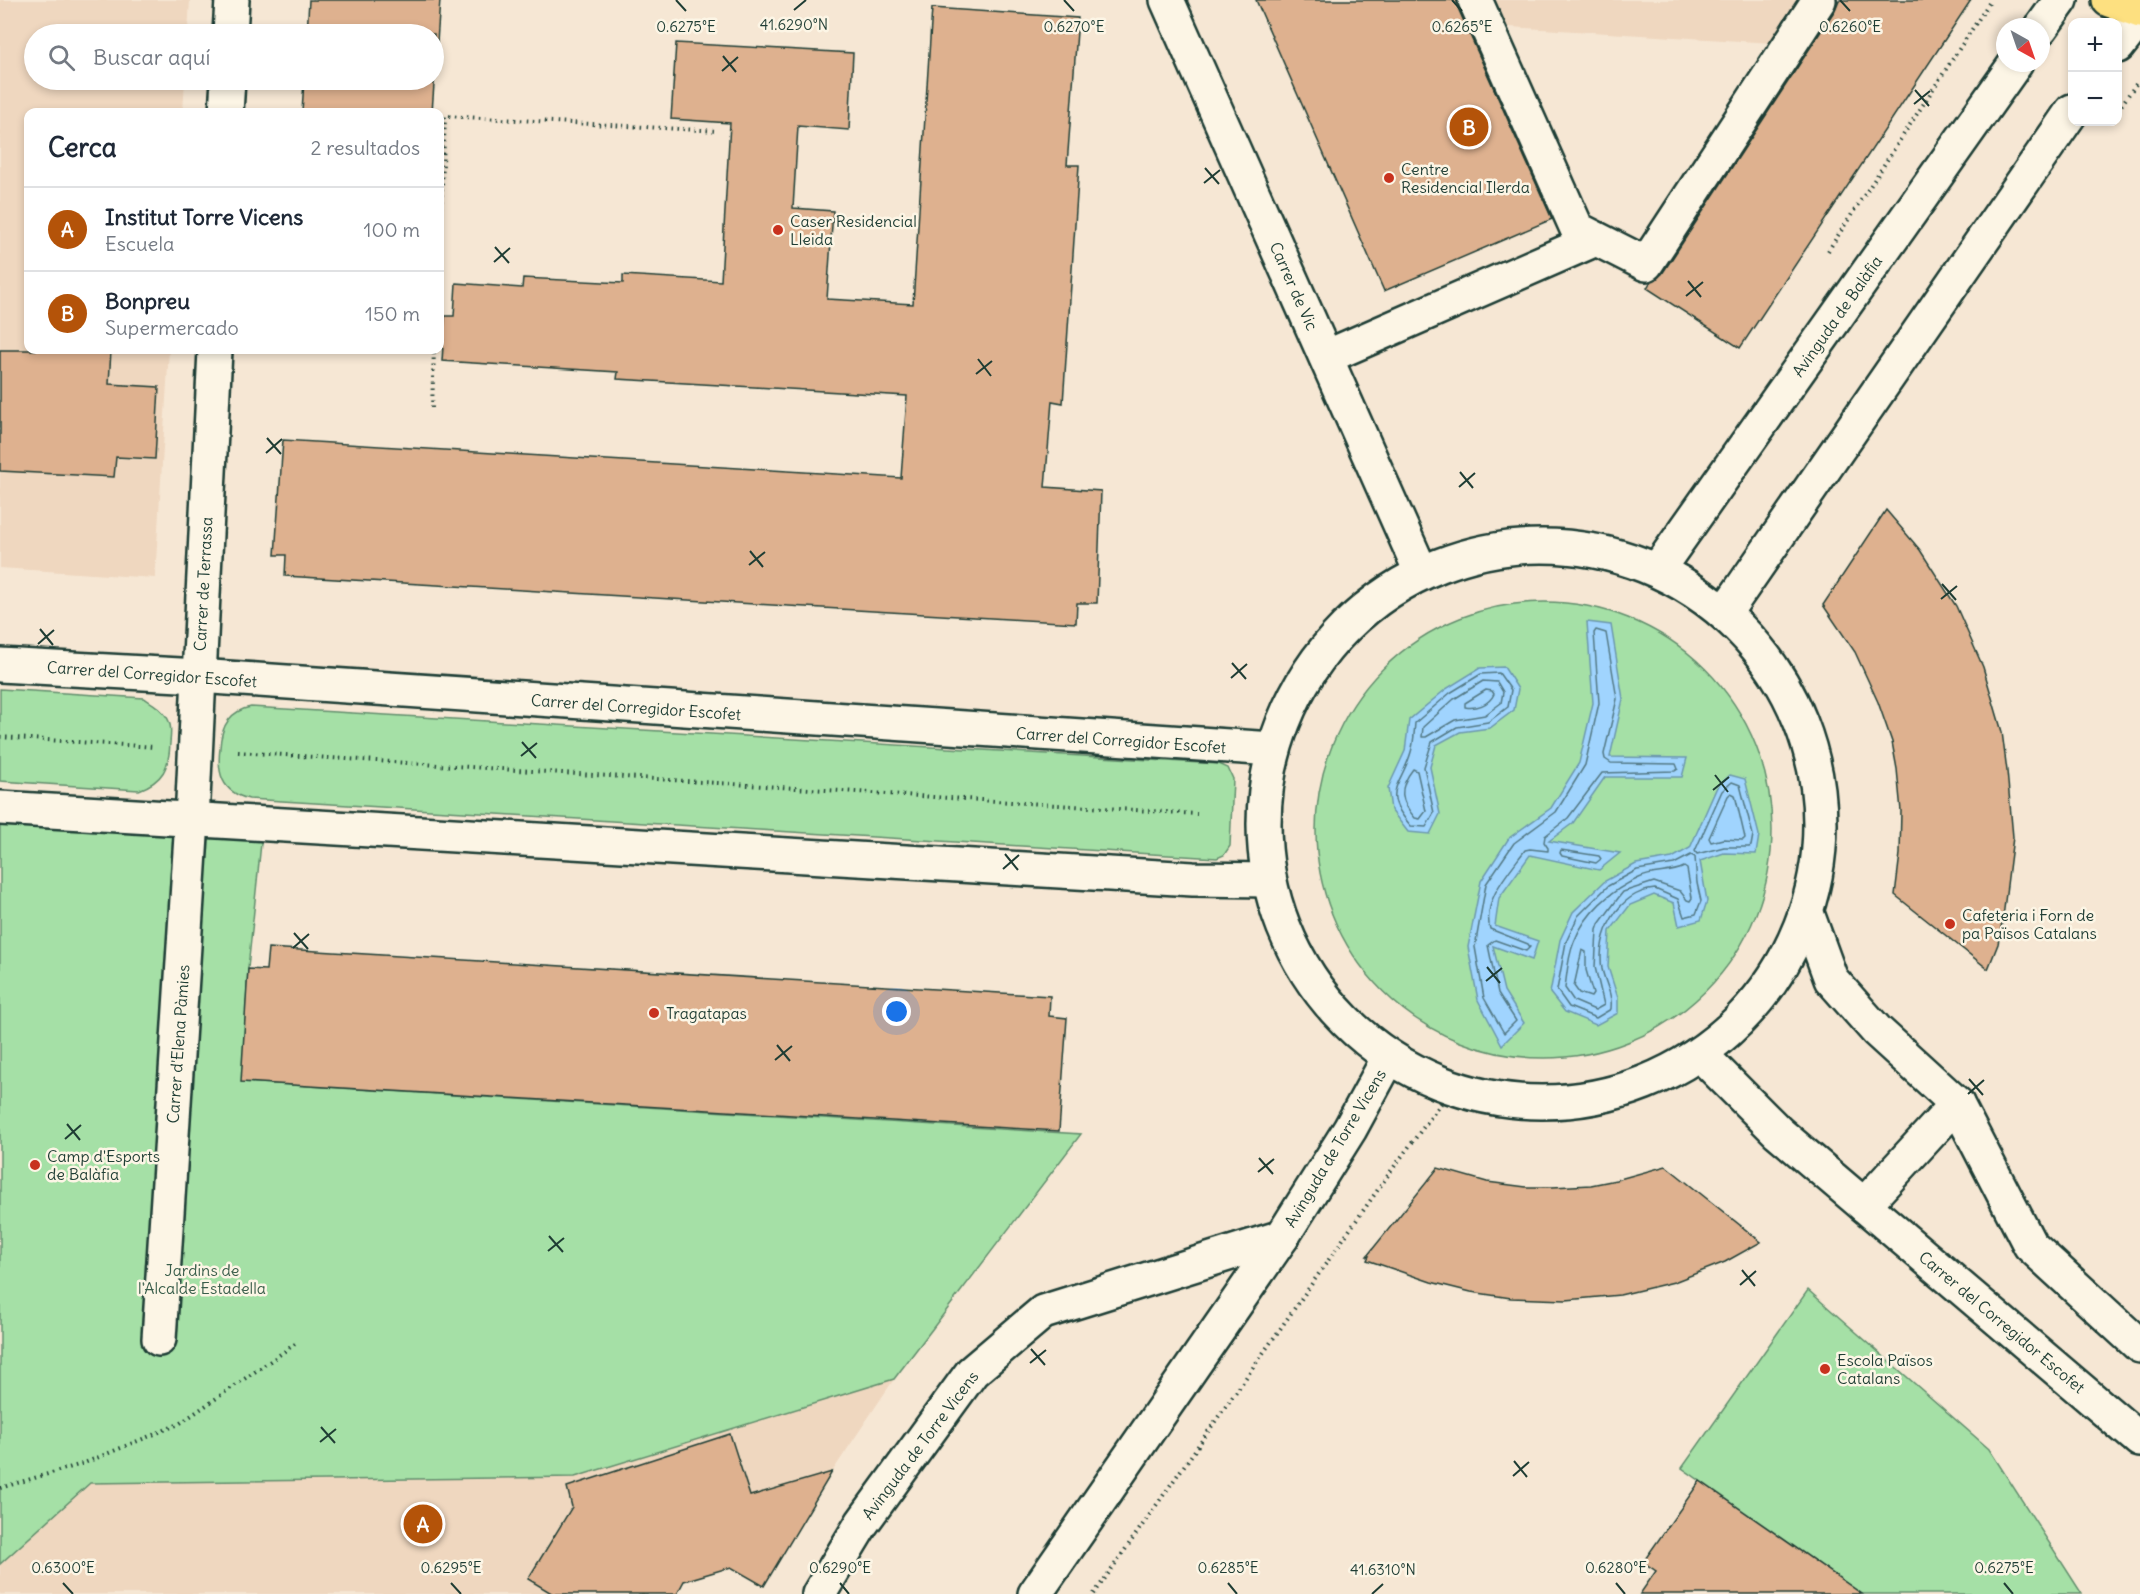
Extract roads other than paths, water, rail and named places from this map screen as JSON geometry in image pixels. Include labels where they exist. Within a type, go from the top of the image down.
[{"type":"main road","points":[[2109,0],[2140,11]]},
{"type":"street","points":[[231,24],[232,0]]},
{"type":"street","name":"Carrer de Vic","points":[[1167,0],[1421,572]]},
{"type":"street","points":[[1475,0],[1577,229],[1646,264],[1819,0]]},
{"type":"street","points":[[2048,18],[2061,0]]},
{"type":"street","points":[[2122,41],[2140,18]]},
{"type":"street","name":"Avinguda de Balàfia","points":[[1658,568],[2010,72]]},
{"type":"street","points":[[226,108],[227,90]]},
{"type":"street","points":[[1726,611],[2068,118]]},
{"type":"street","points":[[1326,357],[1596,239]]},
{"type":"street","name":"Carrer de Terrassa","points":[[192,819],[214,354]]},
{"type":"street","points":[[1559,544],[1629,557],[1658,568],[1726,611],[1748,633],[1803,717],[1823,816],[1808,916],[1766,994],[1701,1055],[1623,1093],[1537,1105],[1451,1090],[1388,1059],[1332,1011],[1291,950],[1268,880],[1263,815],[1273,749],[1305,677],[1356,617],[1421,572],[1489,549],[1559,544]]},
{"type":"street","name":"Carrer del Corregidor Escofet","points":[[0,665],[198,676],[1273,749]]},
{"type":"street","points":[[0,808],[1193,879],[1268,880]]},
{"type":"street","name":"Carrer d'Elena Pàmies","points":[[159,1339],[192,819]]},
{"type":"street","points":[[1808,916],[1831,979],[1877,1031],[1957,1104],[2030,1245],[2140,1346]]},
{"type":"street","name":"Carrer del Corregidor Escofet","points":[[1701,1055],[1778,1132],[2140,1440]]},
{"type":"street","name":"Avinguda de Torre Vicens","points":[[1035,1594],[1282,1237],[1350,1129],[1388,1059]]},
{"type":"street","points":[[1864,1205],[1957,1104]]},
{"type":"street","name":"Avinguda de Torre Vicens","points":[[819,1594],[862,1523],[972,1372],[1043,1312],[1282,1237]]},
{"type":"water","points":[[1587,622],[1611,625],[1623,699],[1610,757],[1687,758],[1682,777],[1605,777],[1573,823],[1549,841],[1620,853],[1599,870],[1530,855],[1499,898],[1495,926],[1538,941],[1532,960],[1493,946],[1504,991],[1524,1023],[1502,1045],[1478,1000],[1468,947],[1481,881],[1509,838],[1551,808],[1579,763],[1593,703]]},
{"type":"water","points":[[1504,667],[1518,689],[1514,710],[1490,728],[1460,732],[1436,745],[1430,767],[1440,814],[1430,834],[1408,832],[1391,810],[1388,788],[1405,751],[1409,720],[1446,689],[1480,668]]},
{"type":"water","points":[[1730,775],[1745,779],[1759,835],[1756,854],[1724,853],[1700,861],[1707,901],[1701,920],[1679,926],[1674,903],[1654,895],[1630,905],[1610,931],[1608,967],[1618,998],[1618,1013],[1596,1025],[1565,1012],[1550,993],[1560,940],[1573,912],[1605,881],[1636,864],[1672,858],[1690,848],[1717,787]]},
{"type":"place","name":"Bonpreu","points":[[1469,127]]},
{"type":"place","name":"Centre Residencial Ilerda","points":[[1389,178]]},
{"type":"place","name":"Caser Residencial Lleida","points":[[778,230]]},
{"type":"place","name":"Cafeteria i Forn de pa Països Catalans","points":[[1950,924]]},
{"type":"place","name":"Tragatapas","points":[[654,1013]]},
{"type":"place","name":"Camp d'Esports de Balàfia","points":[[35,1165]]},
{"type":"place","name":"Escola Països Catalans","points":[[1825,1369]]},
{"type":"place","name":"Institut Torre Vicens","points":[[423,1524]]},
{"type":"park label","name":"Jardins de l'Alcalde Estadella","points":[[202,1279]]}]
